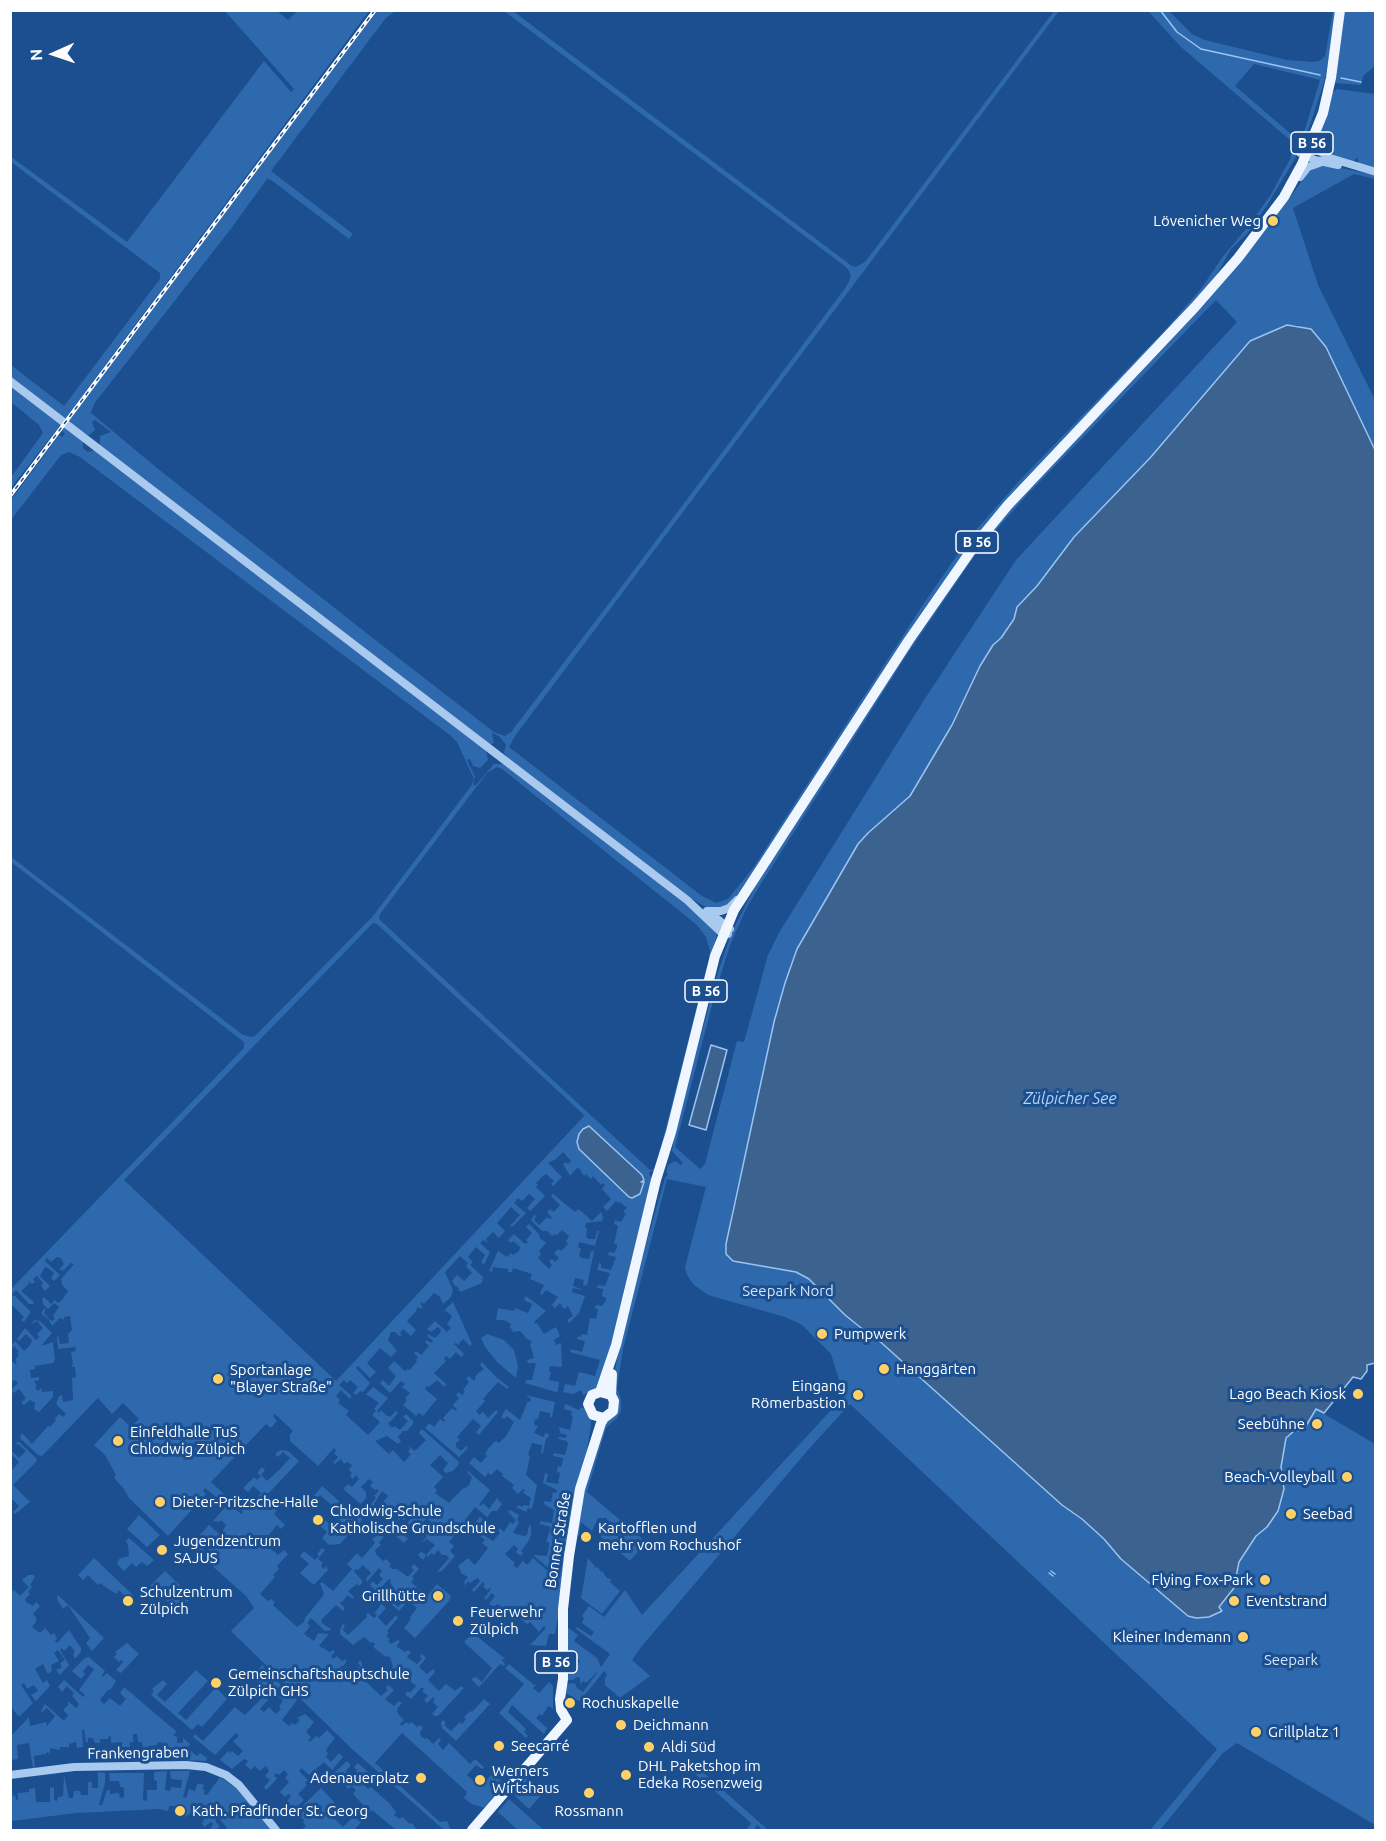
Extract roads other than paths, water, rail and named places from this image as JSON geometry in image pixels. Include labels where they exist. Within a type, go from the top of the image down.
[{"type":"main road","name":"B 56","points":[[1218,278],[1238,258],[1284,196],[1306,149],[1322,97],[1340,10]]},
{"type":"main road","name":"B 56","points":[[605,1393],[644,1238],[664,1175],[671,1132],[704,998],[728,931],[756,875],[909,640],[975,545],[1008,505],[1181,323],[1218,278],[1306,149]]},
{"type":"main road","name":"B 56","points":[[728,931],[781,839]]},
{"type":"main road","name":"B 56","points":[[593,1415],[588,1408],[592,1395],[605,1393]]},
{"type":"main road","name":"B 56","points":[[604,1418],[610,1415],[615,1408],[614,1401],[605,1393]]},
{"type":"main road","points":[[593,1415],[604,1418]]},
{"type":"main road","name":"Bonner Straße","points":[[472,1830],[541,1748],[551,1740],[560,1719],[557,1632],[563,1609],[571,1540],[593,1427],[593,1415]]},
{"type":"main road","name":"Bonner Straße","points":[[584,1476],[604,1418]]},
{"type":"street","points":[[1306,149],[1322,162]]},
{"type":"street","points":[[1306,149],[1351,166]]},
{"type":"street","points":[[1284,196],[1306,168],[1314,163],[1351,166],[1376,172]]},
{"type":"street","points":[[10,381],[728,931]]},
{"type":"street","name":"B 56","points":[[707,910],[718,912],[731,906],[756,875]]},
{"type":"street","points":[[687,900],[707,910],[728,931]]},
{"type":"street","name":"Frankengraben","points":[[10,1775],[80,1767],[186,1765],[206,1767],[223,1773],[236,1782],[276,1830]]},
{"type":"water","name":"Zülpicher See","points":[[1287,325],[1311,329],[1326,347],[1375,450],[1375,1363],[1367,1365],[1367,1371],[1361,1379],[1353,1377],[1324,1413],[1316,1409],[1303,1431],[1294,1431],[1286,1438],[1281,1467],[1284,1489],[1278,1511],[1267,1527],[1256,1536],[1239,1562],[1234,1588],[1219,1607],[1222,1611],[1209,1617],[1196,1618],[1188,1616],[1121,1559],[1082,1519],[1062,1505],[875,1337],[845,1315],[809,1279],[796,1272],[733,1261],[726,1254],[726,1244],[774,1022],[785,983],[797,949],[858,844],[910,796],[952,725],[980,666],[1014,619],[1017,607],[1037,586],[1074,537],[1150,458],[1250,341]]},
{"type":"water","points":[[711,1045],[727,1050],[706,1130],[689,1125]]},
{"type":"water","points":[[589,1126],[642,1175],[644,1180],[641,1182],[644,1182],[640,1194],[629,1197],[579,1149],[577,1142],[579,1134]]},
{"type":"waterway","points":[[1160,10],[1177,32],[1201,49],[1320,75]]},
{"type":"waterway","points":[[1341,78],[1361,82]]},
{"type":"waterway","points":[[1051,1571],[1055,1574]]},
{"type":"waterway","points":[[1049,1573],[1053,1576]]},
{"type":"railway","points":[[10,496],[375,10]]},
{"type":"place","name":"Lövenicher Weg","points":[[1273,221]]},
{"type":"place","name":"Pumpwerk","points":[[822,1334]]},
{"type":"place","name":"Hanggärten","points":[[884,1369]]},
{"type":"place","name":"Sportanlage \"Blayer Straße\"","points":[[218,1379]]},
{"type":"place","name":"Lago Beach Kiosk","points":[[1358,1394]]},
{"type":"place","name":"Eingang Römerbastion","points":[[858,1395]]},
{"type":"place","name":"Seebühne","points":[[1317,1424]]},
{"type":"place","name":"Einfeldhalle TuS Chlodwig Zülpich","points":[[118,1441]]},
{"type":"place","name":"Beach-Volleyball","points":[[1347,1477]]},
{"type":"place","name":"Dieter-Pritzsche-Halle","points":[[160,1502]]},
{"type":"place","name":"Seebad","points":[[1291,1514]]},
{"type":"place","name":"Chlodwig-Schule Katholische Grundschule","points":[[318,1520]]},
{"type":"place","name":"Kartofflen und mehr vom Rochushof","points":[[586,1537]]},
{"type":"place","name":"Jugendzentrum SAJUS","points":[[162,1550]]},
{"type":"place","name":"Flying Fox-Park","points":[[1265,1580]]},
{"type":"place","name":"Grillhütte","points":[[438,1596]]},
{"type":"place","name":"Schulzentrum Zülpich","points":[[128,1601]]},
{"type":"place","name":"Eventstrand","points":[[1234,1601]]},
{"type":"place","name":"Feuerwehr Zülpich","points":[[458,1621]]},
{"type":"place","name":"Kleiner Indemann","points":[[1243,1637]]},
{"type":"place","name":"Gemeinschaftshauptschule Zülpich GHS","points":[[216,1683]]},
{"type":"place","name":"Rochuskapelle","points":[[570,1703]]},
{"type":"place","name":"Deichmann","points":[[621,1725]]},
{"type":"place","name":"Grillplatz 1","points":[[1256,1732]]},
{"type":"place","name":"Seecarré","points":[[499,1746]]},
{"type":"place","name":"Aldi Süd","points":[[649,1747]]},
{"type":"place","name":"DHL Paketshop im Edeka Rosenzweig","points":[[626,1775]]},
{"type":"place","name":"Adenauerplatz","points":[[421,1778]]},
{"type":"place","name":"Werners Wirtshaus","points":[[480,1780]]},
{"type":"place","name":"Rossmann","points":[[589,1793]]},
{"type":"place","name":"Kath. Pfadfinder St. Georg","points":[[180,1811]]},
{"type":"park label","name":"Seepark Nord","points":[[788,1291]]},
{"type":"park label","name":"Seepark","points":[[1291,1660]]}]
